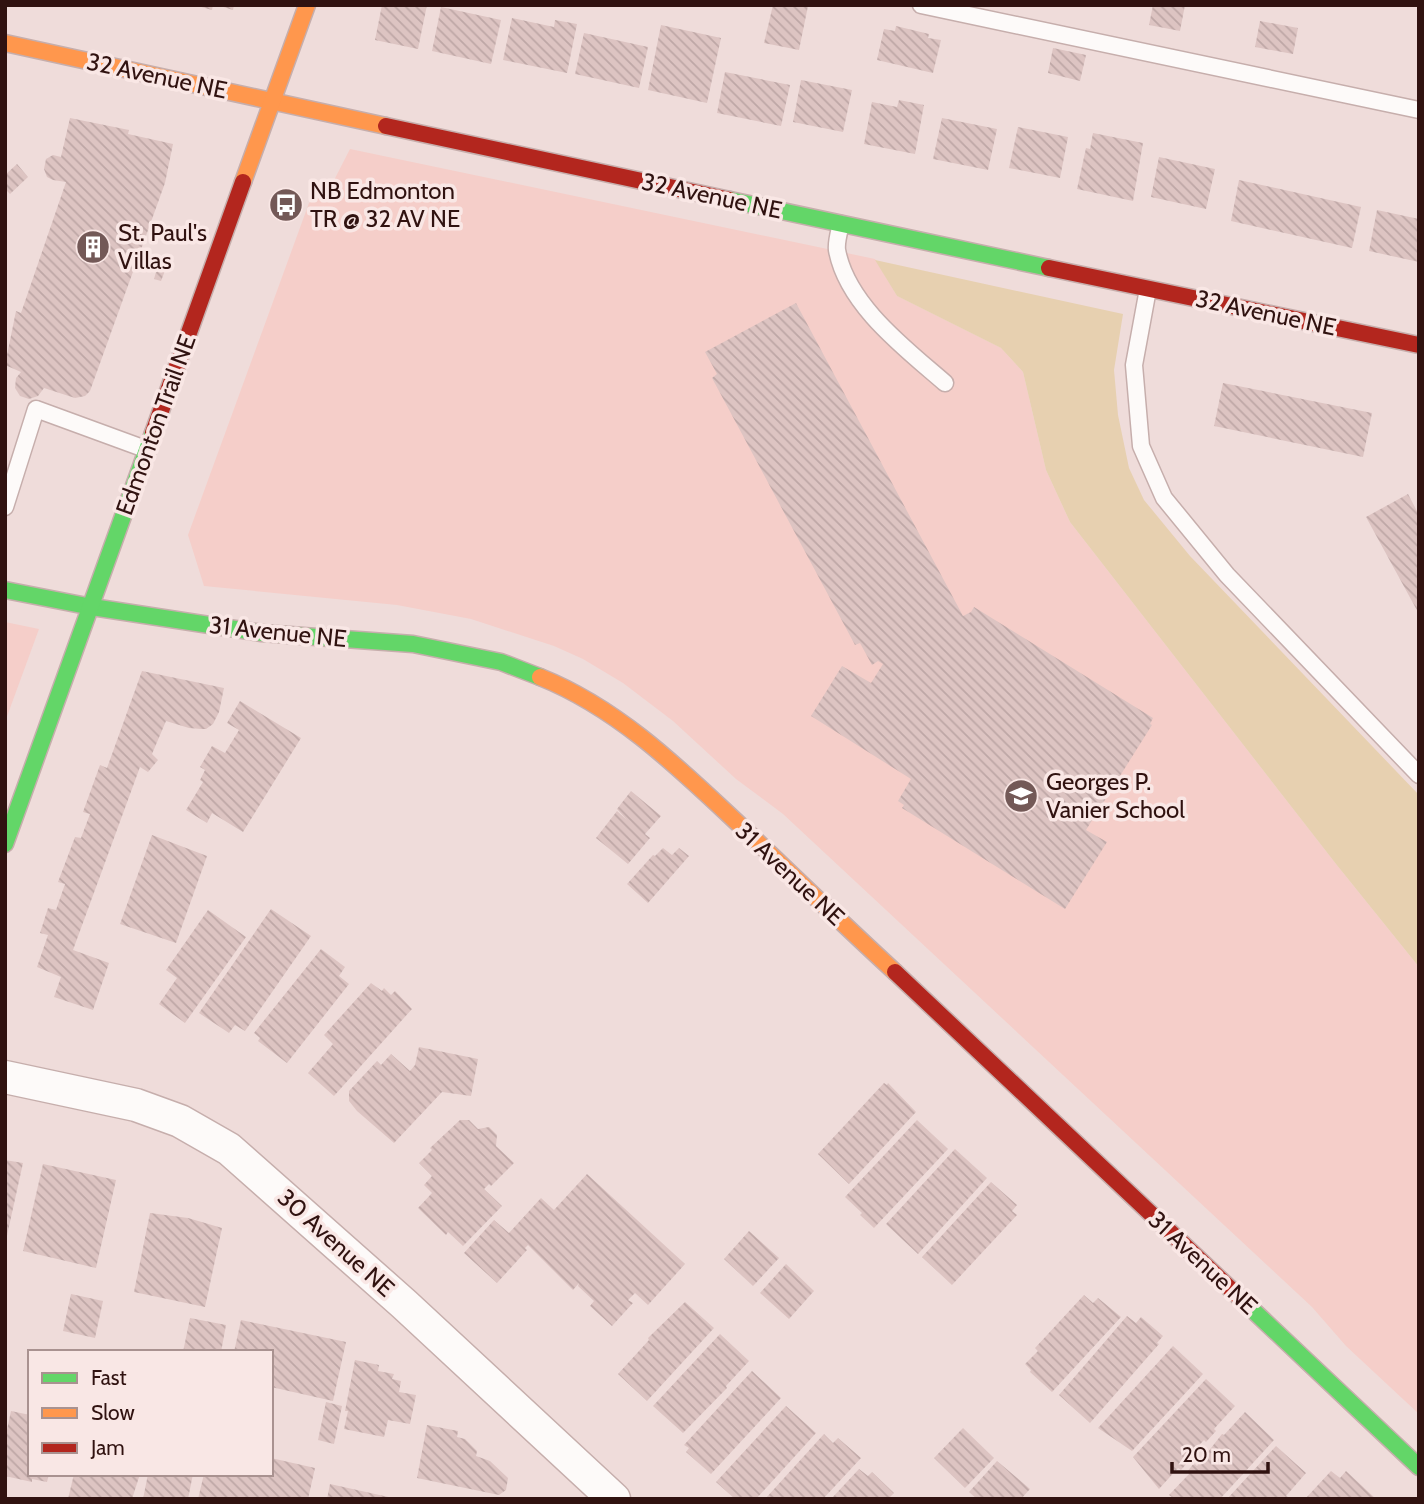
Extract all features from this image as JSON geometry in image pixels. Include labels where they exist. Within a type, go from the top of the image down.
[{"type":"street","name":"Edmonton Trail NE","points":[[5,844],[307,5]]},
{"type":"street","name":"32 Avenue NE","points":[[5,43],[841,224],[1419,345]]},
{"type":"street","name":"31 Avenue NE","points":[[5,590],[92,607],[262,633],[413,644],[501,662],[562,686],[609,714],[667,757],[1419,1467]]},
{"type":"street","name":"30 Avenue NE","points":[[5,1077],[136,1105],[180,1121],[229,1149],[394,1295],[614,1499]]},
{"type":"lane","points":[[920,5],[1419,110]]},
{"type":"lane","points":[[841,224],[836,248],[844,274],[875,322],[945,383]]},
{"type":"lane","points":[[1148,289],[1134,365],[1140,446],[1164,498],[1227,575],[1419,775]]},
{"type":"lane","points":[[5,507],[36,409],[148,450]]},
{"type":"shaded area","name":"Georges P. Vanier School","points":[[350,149],[875,259],[897,296],[1001,348],[1023,372],[1046,470],[1070,522],[1419,967],[1419,1414],[1346,1346],[1312,1307],[783,814],[736,779],[673,721],[623,683],[583,659],[554,646],[471,619],[397,605],[204,586],[188,535],[309,203],[330,188]]},
{"type":"shaded area","points":[[875,260],[1123,314],[1114,370],[1118,415],[1129,468],[1144,500],[1190,556],[1419,795],[1419,967],[1070,522],[1046,470],[1023,372],[1001,348],[897,296]]},
{"type":"shaded area","points":[[5,622],[39,629],[5,722]]},
{"type":"building","points":[[194,5],[213,5],[212,10]]},
{"type":"building","points":[[217,5],[234,5],[233,10]]},
{"type":"building","points":[[382,5],[427,5],[418,49],[375,40]]},
{"type":"building","points":[[773,5],[808,6],[799,50],[764,43]]},
{"type":"building","points":[[1153,5],[1185,5],[1180,31],[1149,25]]},
{"type":"building","points":[[441,7],[501,20],[491,64],[432,51]]},
{"type":"building","points":[[512,18],[554,27],[555,20],[577,24],[567,73],[503,60]]},
{"type":"building","points":[[1260,21],[1298,28],[1293,54],[1255,47]]},
{"type":"building","points":[[661,25],[721,38],[707,103],[648,90]]},
{"type":"building","points":[[896,26],[929,34],[928,38],[941,40],[933,73],[877,60],[884,29],[895,31]]},
{"type":"building","points":[[584,33],[648,47],[639,88],[575,74]]},
{"type":"building","points":[[1053,48],[1086,55],[1080,81],[1048,73]]},
{"type":"building","points":[[725,72],[790,85],[781,126],[717,113]]},
{"type":"building","points":[[801,80],[852,90],[843,132],[793,122]]},
{"type":"building","points":[[899,100],[924,105],[915,154],[864,144],[872,102],[897,107]]},
{"type":"building","name":"St. Paul's Villas","points":[[70,118],[129,130],[128,134],[173,144],[165,183],[90,391],[85,396],[75,398],[44,388],[38,396],[29,399],[20,396],[15,388],[16,378],[21,372],[5,365],[16,311],[21,313],[66,182],[47,177],[44,169],[46,159],[53,155],[61,157]]},
{"type":"building","points":[[942,118],[997,129],[988,170],[933,159]]},
{"type":"building","points":[[1018,127],[1068,137],[1060,178],[1009,168]]},
{"type":"building","points":[[1093,133],[1143,143],[1133,201],[1077,189],[1086,148],[1090,149]]},
{"type":"building","points":[[1159,157],[1215,169],[1206,209],[1151,197]]},
{"type":"building","points":[[17,164],[28,177],[10,194],[5,189],[5,175]]},
{"type":"building","points":[[1239,180],[1361,207],[1352,248],[1231,221]]},
{"type":"building","points":[[1377,210],[1419,219],[1419,262],[1369,251]]},
{"type":"building","points":[[158,265],[166,268],[161,281],[154,279]]},
{"type":"building","points":[[796,303],[963,616],[974,607],[1153,718],[1150,724],[1152,725],[1086,830],[1107,842],[1065,909],[902,808],[904,805],[898,801],[911,779],[811,716],[842,666],[871,683],[883,664],[878,661],[872,665],[860,643],[855,645],[712,378],[717,374],[705,352]]},
{"type":"building","points":[[1223,383],[1372,413],[1363,457],[1214,426]]},
{"type":"building","points":[[1408,494],[1419,515],[1419,614],[1366,517]]},
{"type":"building","points":[[142,671],[224,688],[219,712],[213,724],[201,729],[166,721],[152,754],[158,760],[148,772],[140,767],[73,950],[109,963],[93,1010],[54,997],[61,977],[37,967],[48,935],[40,933],[48,908],[56,910],[65,884],[58,882],[75,837],[81,838],[90,814],[83,812],[100,765],[107,768]]},
{"type":"building","points":[[240,701],[301,738],[243,832],[212,813],[207,823],[186,810],[203,782],[200,780],[205,770],[200,767],[212,746],[225,753],[239,730],[227,723]]},
{"type":"building","points":[[631,791],[661,816],[645,834],[650,838],[628,864],[596,838],[617,811],[627,820],[617,809]]},
{"type":"building","points":[[152,835],[207,856],[176,943],[120,924]]},
{"type":"building","points":[[663,848],[672,855],[679,848],[689,856],[648,903],[627,884],[653,855]]},
{"type":"building","points":[[271,909],[311,936],[245,1031],[235,1025],[229,1033],[199,1013]]},
{"type":"building","points":[[208,910],[246,937],[185,1023],[159,1004],[177,978],[166,970]]},
{"type":"building","points":[[321,949],[345,967],[339,976],[349,984],[287,1063],[258,1041],[260,1038],[254,1033]]},
{"type":"building","points":[[371,983],[382,991],[384,988],[391,995],[395,991],[412,1009],[334,1096],[308,1073],[333,1044],[324,1035]]},
{"type":"building","points":[[419,1047],[478,1059],[471,1096],[442,1092],[394,1143],[357,1111],[349,1101],[349,1091],[377,1061],[381,1065],[391,1054],[410,1071],[415,1065]]},
{"type":"building","points":[[884,1083],[888,1083],[916,1112],[849,1184],[818,1154]]},
{"type":"building","points":[[460,1120],[469,1120],[478,1129],[489,1127],[497,1135],[496,1146],[514,1163],[491,1186],[489,1184],[484,1189],[502,1206],[463,1246],[448,1232],[446,1235],[418,1208],[432,1193],[424,1185],[432,1176],[419,1163],[432,1150],[430,1148]]},
{"type":"building","points":[[917,1120],[948,1149],[874,1228],[845,1197]]},
{"type":"building","points":[[955,1149],[987,1178],[918,1254],[886,1224]]},
{"type":"building","points":[[5,1160],[23,1163],[6,1240],[5,1240]]},
{"type":"building","points":[[43,1164],[116,1180],[96,1268],[23,1251]]},
{"type":"building","points":[[587,1174],[685,1264],[648,1305],[635,1293],[628,1300],[633,1303],[612,1326],[590,1306],[594,1301],[578,1286],[579,1283],[573,1290],[528,1245],[525,1248],[527,1250],[497,1283],[464,1253],[494,1220],[509,1233],[541,1198],[554,1210]]},
{"type":"building","points":[[991,1182],[1017,1205],[1012,1211],[1017,1215],[952,1285],[922,1257]]},
{"type":"building","points":[[150,1213],[188,1218],[222,1228],[205,1307],[134,1292]]},
{"type":"building","points":[[749,1231],[779,1258],[753,1286],[724,1259]]},
{"type":"building","points":[[786,1264],[814,1291],[789,1319],[760,1293]]},
{"type":"building","points":[[71,1294],[103,1301],[95,1338],[63,1331]]},
{"type":"building","points":[[1084,1295],[1093,1303],[1098,1298],[1121,1317],[1052,1392],[1025,1364],[1038,1351],[1035,1348]]},
{"type":"building","points":[[685,1302],[714,1328],[647,1401],[618,1374],[648,1338]]},
{"type":"building","points":[[1127,1316],[1136,1323],[1141,1317],[1163,1336],[1090,1423],[1059,1395]]},
{"type":"building","points":[[190,1318],[226,1325],[221,1350],[183,1350]]},
{"type":"building","points":[[241,1320],[346,1342],[333,1401],[273,1387],[273,1350],[234,1350]]},
{"type":"building","points":[[720,1334],[749,1361],[683,1433],[653,1406]]},
{"type":"building","points":[[1173,1346],[1203,1374],[1132,1451],[1098,1428]]},
{"type":"building","points":[[355,1360],[379,1365],[378,1371],[394,1374],[392,1379],[401,1381],[399,1392],[416,1395],[410,1424],[388,1420],[384,1437],[344,1429]]},
{"type":"building","points":[[752,1371],[781,1398],[711,1474],[686,1452],[689,1448],[684,1445]]},
{"type":"building","points":[[1206,1379],[1235,1406],[1206,1442],[1204,1440],[1186,1459],[1188,1462],[1181,1470],[1178,1468],[1159,1489],[1133,1457]]},
{"type":"building","points":[[326,1402],[342,1406],[334,1444],[318,1440]]},
{"type":"building","points":[[786,1406],[816,1433],[756,1499],[735,1499],[716,1482]]},
{"type":"building","points":[[11,1411],[28,1415],[28,1476],[48,1476],[47,1482],[32,1479],[32,1482],[5,1476],[5,1439]]},
{"type":"building","points":[[1245,1412],[1274,1440],[1220,1499],[1175,1499],[1169,1495],[1189,1474],[1187,1472],[1194,1463],[1197,1466],[1222,1434],[1224,1435]]},
{"type":"building","points":[[427,1425],[458,1431],[457,1437],[465,1439],[477,1451],[476,1456],[490,1461],[508,1478],[506,1490],[499,1495],[417,1478]]},
{"type":"building","points":[[963,1428],[994,1458],[965,1488],[934,1458]]},
{"type":"building","points":[[824,1434],[833,1443],[838,1438],[861,1458],[823,1499],[765,1499]]},
{"type":"building","points":[[1276,1446],[1306,1473],[1286,1496],[1288,1497],[1227,1499]]},
{"type":"building","points":[[273,1458],[315,1468],[308,1499],[198,1499],[204,1476],[273,1476]]},
{"type":"building","points":[[997,1461],[1030,1489],[1021,1499],[977,1499],[969,1492]]},
{"type":"building","points":[[859,1469],[868,1476],[872,1472],[894,1493],[888,1499],[831,1499]]},
{"type":"building","points":[[1331,1471],[1340,1478],[1346,1471],[1376,1499],[1305,1499]]},
{"type":"building","points":[[74,1476],[139,1476],[132,1499],[68,1499]]},
{"type":"building","points":[[148,1476],[193,1476],[188,1499],[143,1499]]},
{"type":"building","points":[[330,1484],[393,1498],[393,1499],[327,1499]]},
{"type":"traffic: fast","points":[[730,200],[1049,268]]},
{"type":"traffic: fast","points":[[5,844],[153,433]]},
{"type":"traffic: fast","points":[[5,590],[92,607],[262,633],[413,644],[501,662],[540,677]]},
{"type":"traffic: fast","points":[[1239,1297],[1419,1467]]},
{"type":"traffic: slow","points":[[243,182],[307,5]]},
{"type":"traffic: slow","points":[[5,43],[386,126]]},
{"type":"traffic: slow","points":[[540,677],[597,706],[649,743],[895,972]]},
{"type":"traffic: jam","points":[[386,126],[730,200]]},
{"type":"traffic: jam","points":[[153,433],[243,182]]},
{"type":"traffic: jam","points":[[1049,268],[1419,345]]},
{"type":"traffic: jam","points":[[895,972],[1239,1297]]},
{"type":"place","name":"NB Edmonton TR @ 32 AV NE","points":[[286,205]]},
{"type":"place","name":"St. Paul's Villas","points":[[93,247]]},
{"type":"place","name":"Georges P. Vanier School","points":[[1021,796]]}]
